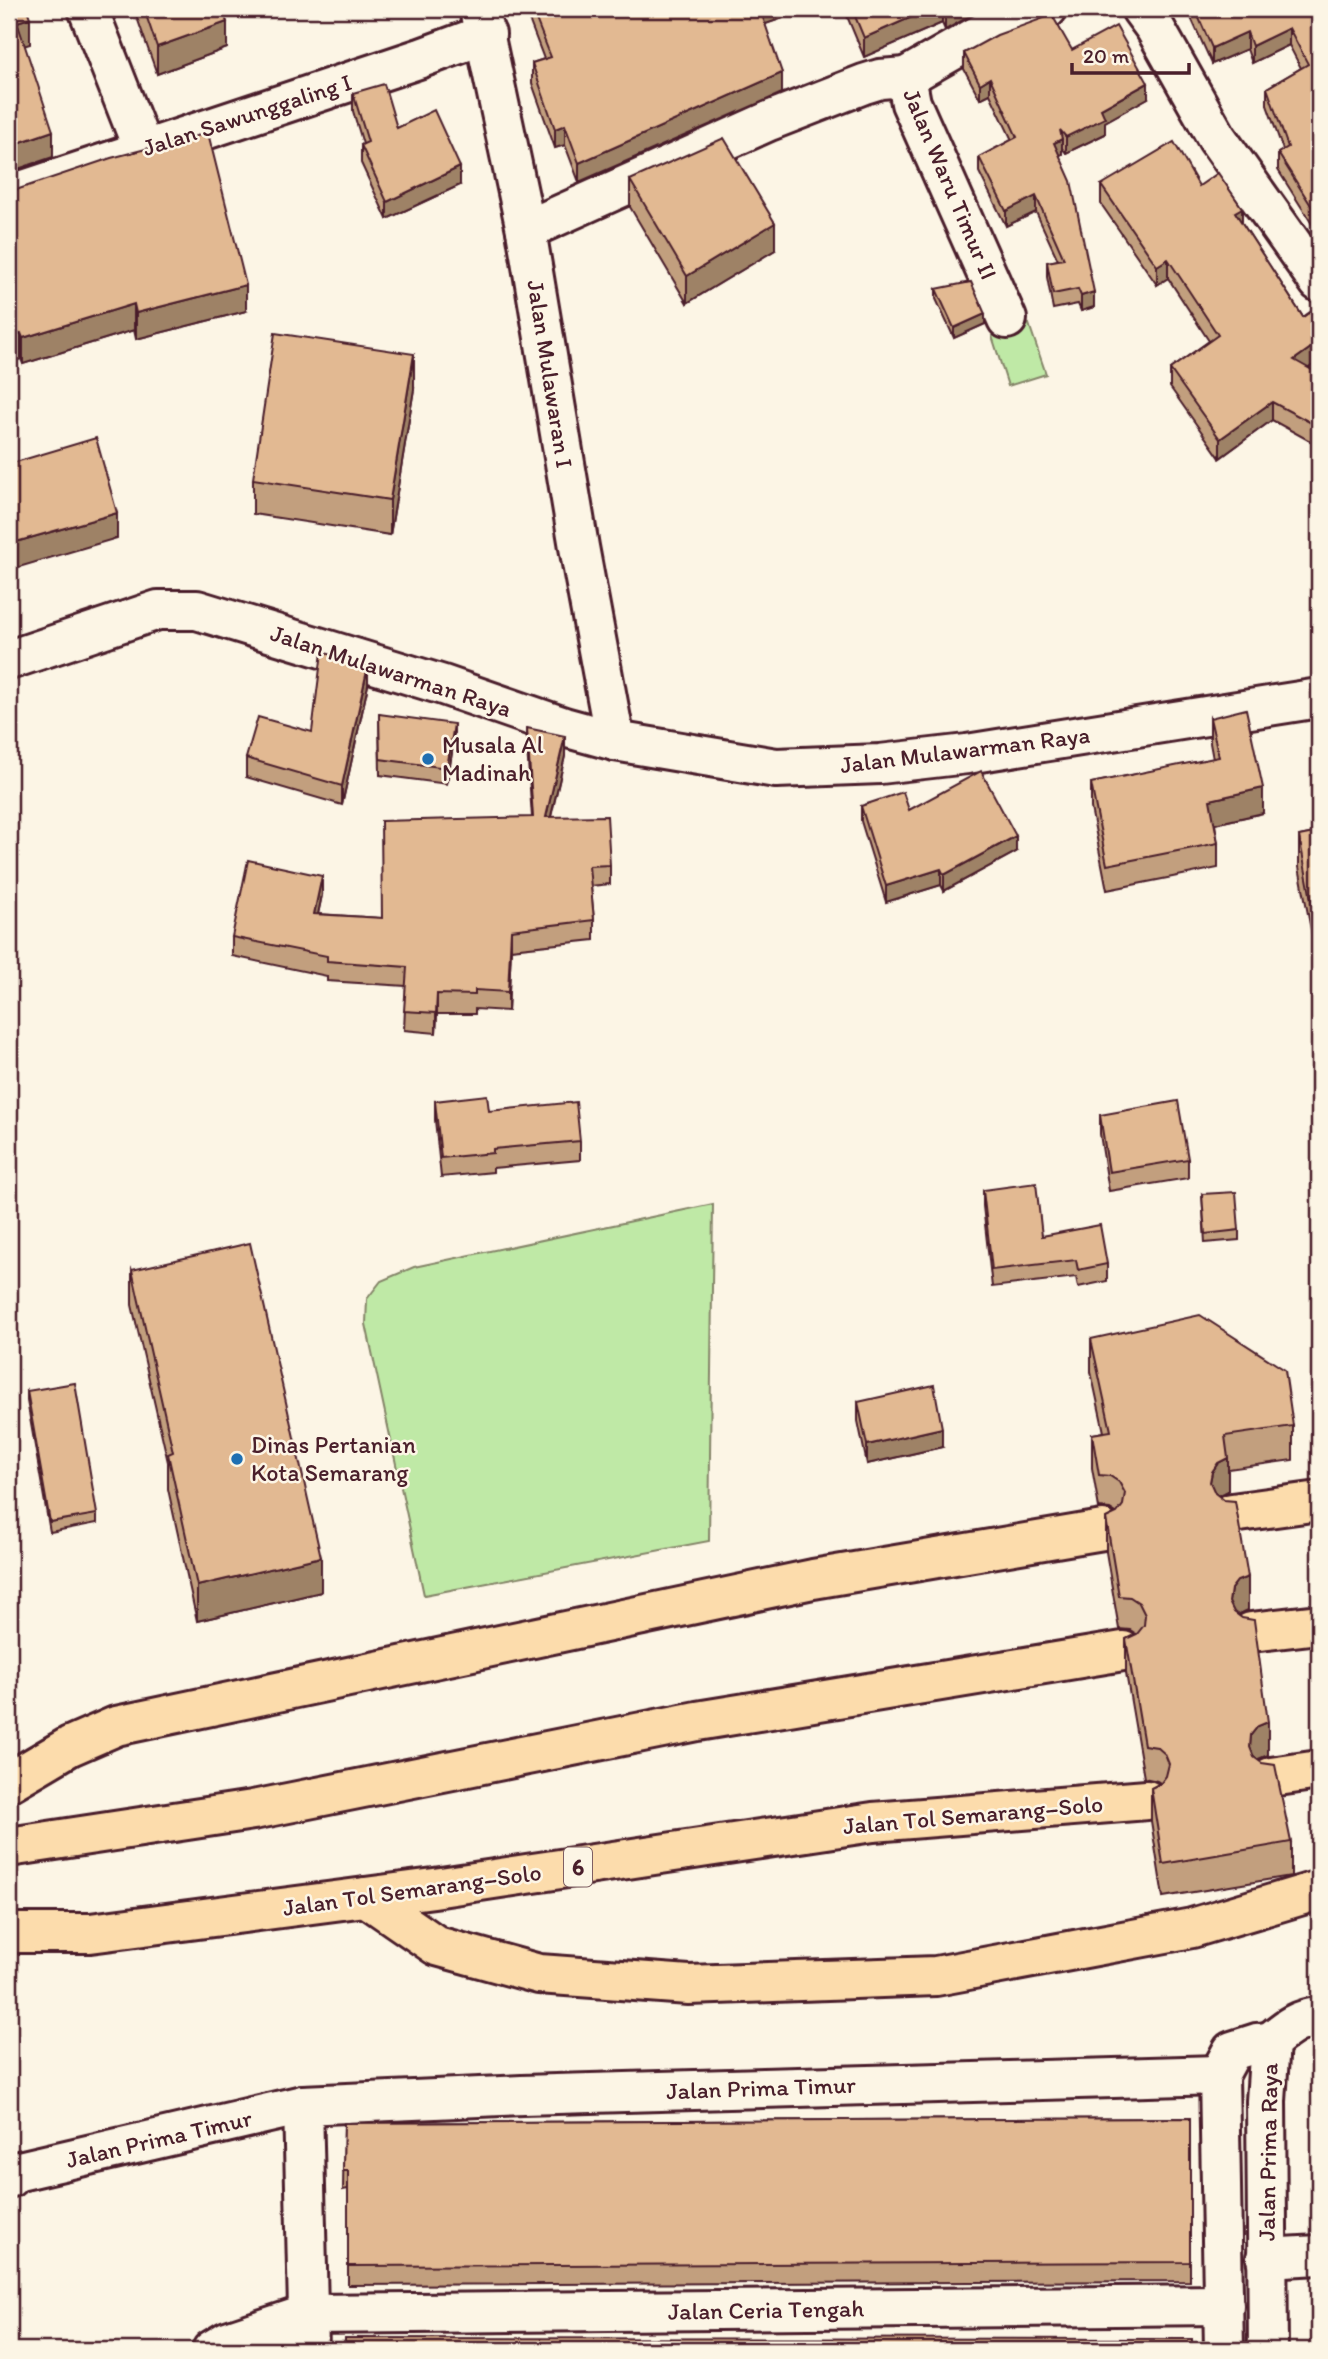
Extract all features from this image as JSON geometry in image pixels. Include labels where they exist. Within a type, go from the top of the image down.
[{"type":"highway","points":[[1232,1513],[1319,1501]]},
{"type":"highway","points":[[9,1782],[70,1746],[116,1726],[813,1578],[1103,1530]]},
{"type":"highway","points":[[1251,1632],[1319,1624]]},
{"type":"highway","points":[[9,1847],[253,1810],[697,1721],[1122,1651]]},
{"type":"highway","points":[[1271,1777],[1319,1770]]},
{"type":"highway","name":"Jalan Tol Semarang–Solo","points":[[9,1933],[90,1933],[366,1896],[873,1822],[1147,1800]]},
{"type":"highway","points":[[366,1896],[437,1946],[538,1974],[689,1985],[936,1976],[1192,1928],[1319,1890]]},
{"type":"street","points":[[88,9],[143,149]]},
{"type":"street","name":"Jalan Waru Timur II","points":[[1007,319],[911,103],[906,77],[988,30],[1047,9]]},
{"type":"street","points":[[1141,9],[1155,28],[1217,138],[1319,282]]},
{"type":"street","name":"Jalan Sawunggaling I","points":[[9,195],[421,58],[483,21]]},
{"type":"street","name":"Jalan Mulawaran I","points":[[483,21],[526,230],[579,547],[615,741]]},
{"type":"street","points":[[526,230],[781,116],[864,83],[906,77]]},
{"type":"street","name":"Jalan Mulawarman Raya","points":[[9,660],[158,610],[197,610],[615,741],[775,768],[880,764],[967,754],[1319,698]]},
{"type":"street","points":[[1270,2042],[1289,2026],[1303,2019],[1319,2017]]},
{"type":"street","name":"Jalan Prima Raya","points":[[1224,2350],[1219,2075],[1232,2051],[1270,2042],[1266,2101],[1268,2350]]},
{"type":"street","name":"Jalan Prima Timur","points":[[11,2173],[303,2105],[522,2095],[1219,2075]]},
{"type":"street","points":[[212,2350],[227,2341],[308,2332],[303,2105]]},
{"type":"street","points":[[1266,2258],[1319,2255]]},
{"type":"street","name":"Jalan Ceria Tengah","points":[[308,2332],[1224,2305]]},
{"type":"green space","points":[[1029,324],[1046,374],[1008,386],[992,336]]},
{"type":"green space","points":[[713,1204],[709,1541],[424,1595],[366,1324],[367,1299],[381,1281],[414,1267]]},
{"type":"building","points":[[9,9],[27,9],[30,18],[17,22],[53,131],[9,146]]},
{"type":"building","points":[[144,9],[222,9],[227,22],[157,47]]},
{"type":"building","points":[[532,9],[760,9],[782,73],[579,163],[565,125],[555,129],[532,63],[551,57]]},
{"type":"building","points":[[852,9],[930,9],[864,38]]},
{"type":"building","points":[[1195,9],[1319,9],[1319,218],[1278,153],[1288,147],[1267,88],[1308,64],[1289,28],[1252,46],[1247,32],[1212,48]]},
{"type":"building","points":[[1052,15],[1072,50],[1116,26],[1148,83],[1101,109],[1105,118],[1066,137],[1060,130],[1062,139],[1054,143],[1071,181],[1094,292],[1081,296],[1078,289],[1053,294],[1047,262],[1064,259],[1036,196],[1006,211],[979,157],[1017,137],[990,78],[980,84],[964,53],[997,35]]},
{"type":"building","points":[[384,84],[397,128],[434,110],[460,167],[387,202],[361,145],[368,142],[353,93]]},
{"type":"building","points":[[208,133],[246,285],[136,313],[134,304],[23,338],[21,333],[9,337],[9,190],[111,158]]},
{"type":"building","points":[[724,138],[775,223],[687,276],[630,180]]},
{"type":"building","points":[[1174,142],[1199,186],[1218,173],[1242,208],[1235,212],[1303,317],[1313,310],[1319,319],[1319,342],[1294,360],[1319,374],[1319,427],[1272,402],[1220,439],[1170,369],[1218,335],[1168,259],[1157,266],[1101,185]]},
{"type":"building","points":[[971,282],[985,314],[954,328],[936,289]]},
{"type":"building","points":[[275,333],[414,354],[390,500],[253,479]]},
{"type":"building","points":[[96,438],[117,513],[9,544],[9,464]]},
{"type":"building","points":[[322,652],[368,666],[342,786],[246,758],[258,717],[312,732]]},
{"type":"building","points":[[1246,709],[1263,788],[1210,800],[1218,843],[1107,865],[1091,783],[1219,757],[1210,718]]},
{"type":"building","points":[[379,714],[454,724],[447,768],[380,759]]},
{"type":"building","points":[[527,728],[565,736],[546,817],[607,816],[610,865],[589,866],[594,920],[511,930],[508,992],[475,990],[475,995],[437,994],[436,1013],[404,1011],[407,967],[327,961],[327,956],[232,937],[248,860],[322,876],[314,914],[382,918],[381,821],[533,817]]},
{"type":"building","points":[[981,771],[1016,836],[944,875],[941,869],[886,886],[861,806],[903,792],[909,810]]},
{"type":"building","points":[[1319,832],[1319,941],[1299,836]]},
{"type":"building","points":[[487,1095],[489,1111],[576,1102],[580,1141],[493,1149],[493,1153],[441,1158],[435,1101]]},
{"type":"building","points":[[1178,1101],[1188,1159],[1109,1172],[1100,1115]]},
{"type":"building","points":[[1036,1183],[1042,1236],[1100,1225],[1107,1264],[1078,1270],[1076,1260],[992,1270],[983,1190]]},
{"type":"building","points":[[1236,1192],[1239,1230],[1205,1234],[1202,1194]]},
{"type":"building","name":"Dinas Pertanian Kota Semarang","points":[[250,1243],[321,1557],[197,1586],[168,1454],[173,1452],[132,1270]]},
{"type":"building","points":[[1200,1315],[1285,1370],[1293,1426],[1225,1436],[1228,1458],[1218,1463],[1210,1482],[1215,1493],[1224,1500],[1235,1501],[1248,1577],[1237,1581],[1231,1589],[1229,1602],[1234,1612],[1242,1618],[1254,1620],[1268,1722],[1258,1726],[1251,1735],[1250,1747],[1254,1757],[1262,1763],[1275,1765],[1291,1842],[1163,1864],[1151,1788],[1160,1784],[1166,1776],[1169,1764],[1165,1754],[1157,1747],[1144,1745],[1126,1639],[1137,1634],[1144,1625],[1145,1615],[1139,1603],[1130,1597],[1119,1596],[1106,1518],[1117,1513],[1123,1505],[1125,1493],[1119,1482],[1110,1476],[1099,1475],[1092,1434],[1111,1431],[1091,1339]]},
{"type":"building","points":[[75,1383],[97,1514],[50,1522],[27,1391]]},
{"type":"building","points":[[934,1385],[942,1428],[867,1445],[858,1402]]},
{"type":"building","points":[[1190,2118],[1190,2262],[348,2266],[348,2171],[343,2171],[344,2123]]},
{"type":"building","points":[[345,2338],[1192,2339],[1192,2350],[345,2350]]},
{"type":"place","name":"Musala Al Madinah","points":[[428,759]]},
{"type":"place","name":"Dinas Pertanian Kota Semarang","points":[[237,1459]]}]
